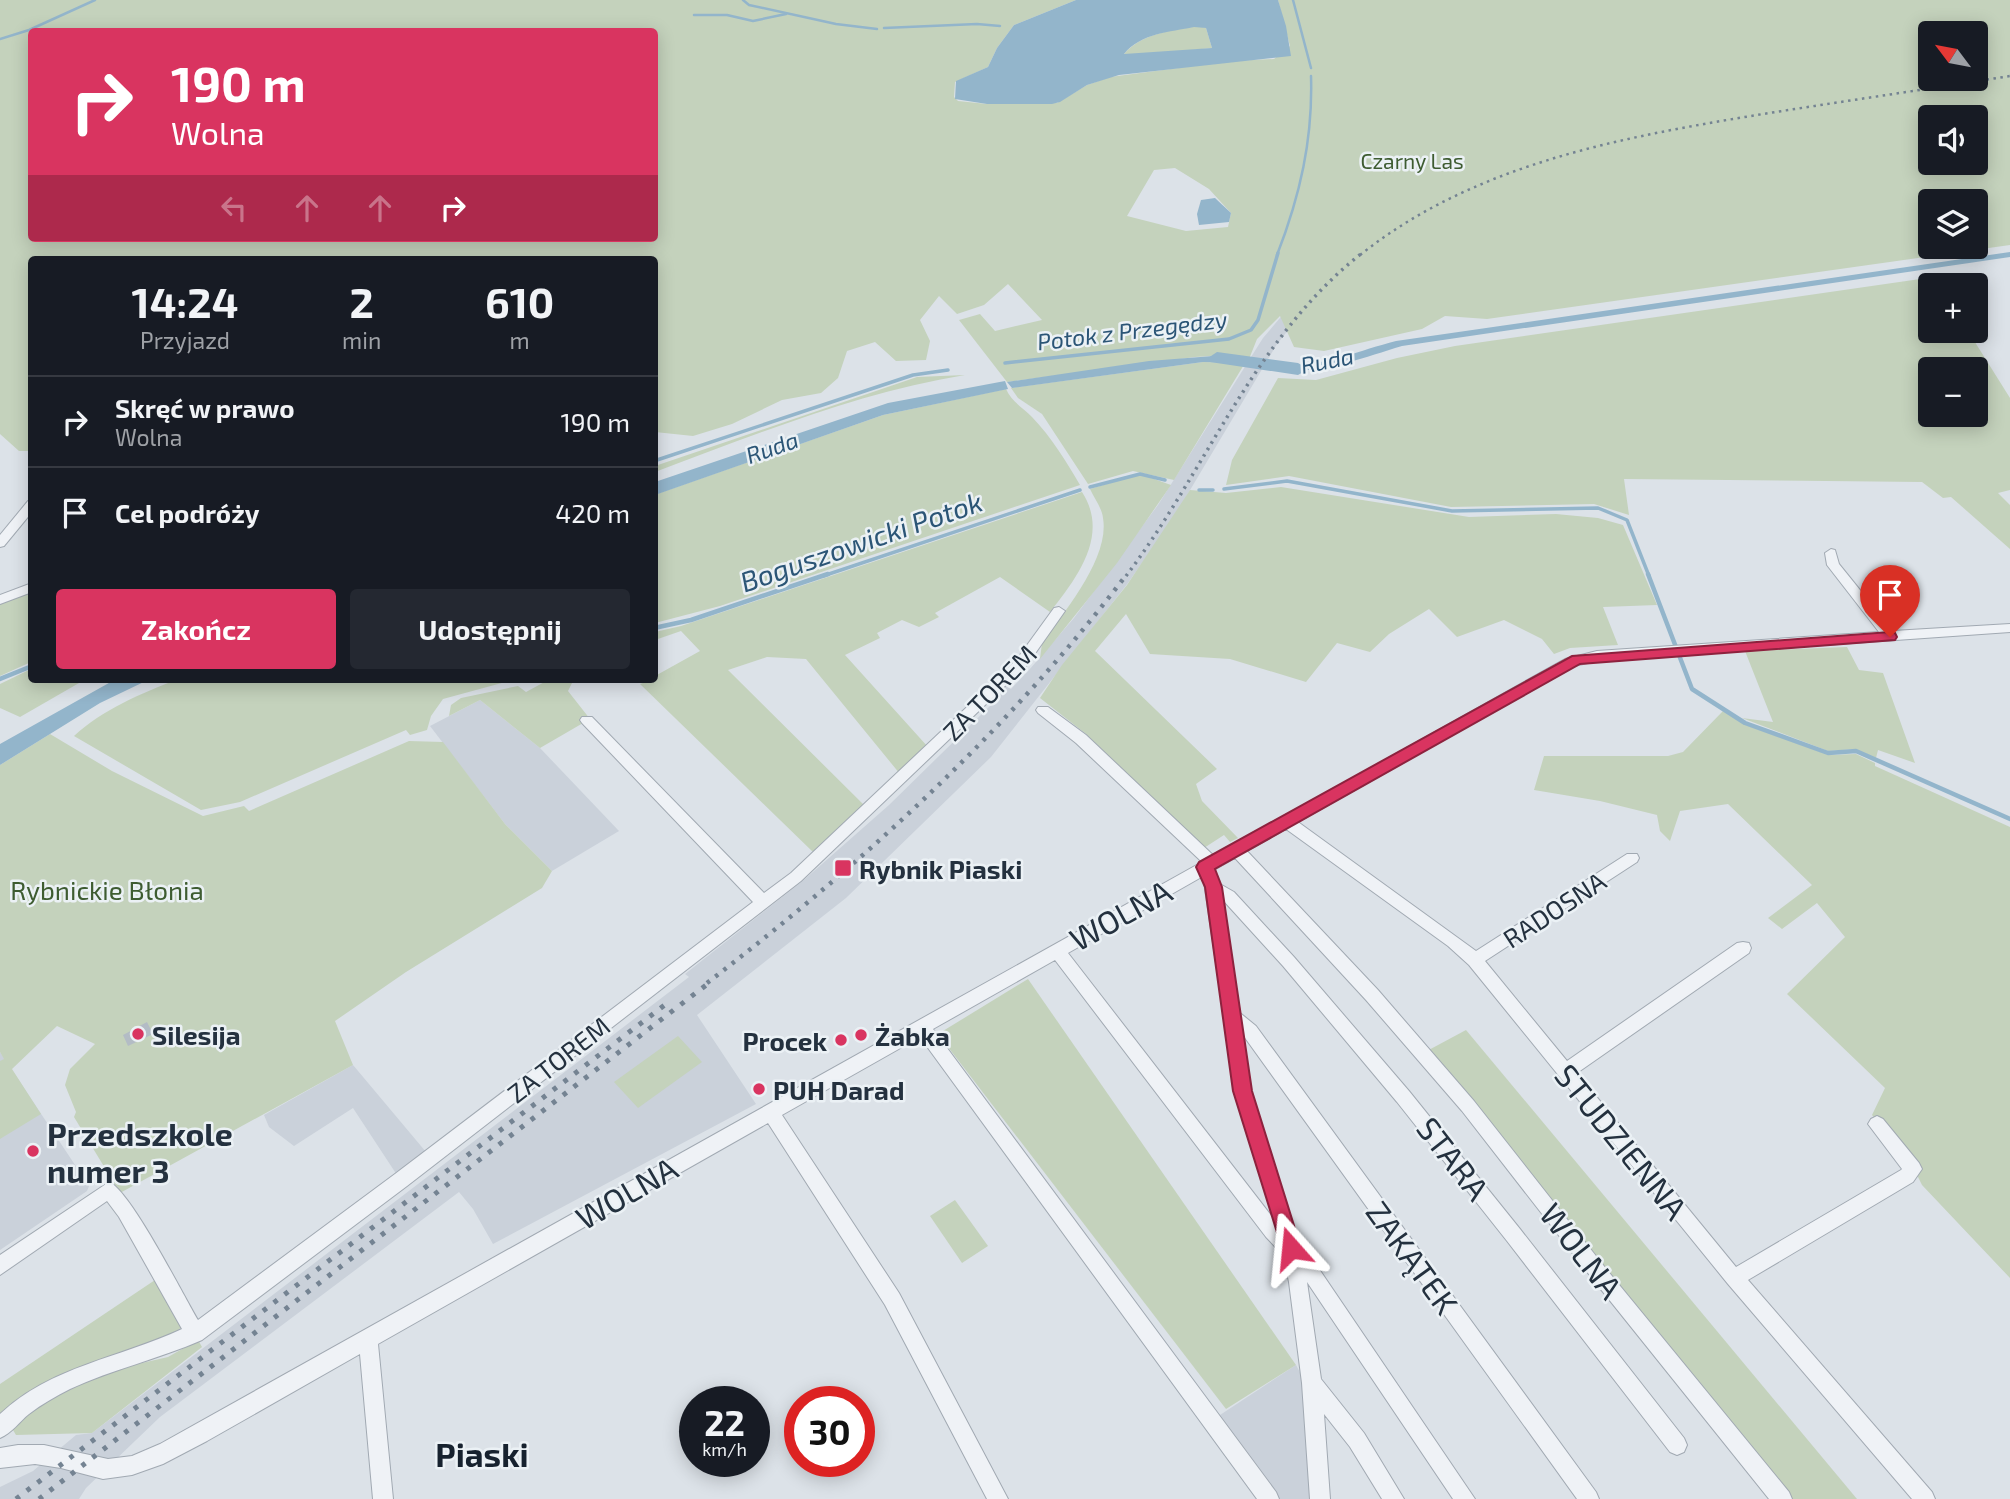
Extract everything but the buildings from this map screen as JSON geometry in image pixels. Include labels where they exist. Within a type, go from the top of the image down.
[{"type":"street","points":[[0,543],[28,509]]},
{"type":"street","points":[[1831,553],[1833,565],[1890,637]]},
{"type":"street","points":[[0,600],[28,589]]},
{"type":"street","name":"ZA TOREM","points":[[0,1427],[43,1393],[75,1375],[165,1348],[195,1333],[401,1180],[763,902],[846,832],[1023,662],[1059,611]]},
{"type":"street","name":"WOLNA","points":[[0,1458],[36,1454],[101,1468],[128,1466],[211,1427],[1570,662],[1597,656],[2010,628]]},
{"type":"street","points":[[1043,710],[1081,739],[1209,865]]},
{"type":"street","points":[[587,720],[763,902]]},
{"type":"street","name":"STUDZIENNA","points":[[1285,821],[1454,942],[1475,960],[1734,1278],[1925,1499]]},
{"type":"street","name":"WOLNA","points":[[1236,849],[1372,995],[1468,1106],[1601,1276],[1782,1499]]},
{"type":"street","name":"RADOSNA","points":[[1475,960],[1632,858]]},
{"type":"street","name":"STARA","points":[[1209,865],[1234,1018],[1242,1091],[1291,1248],[1312,1383],[1320,1499]]},
{"type":"street","name":"STARA","points":[[1213,887],[1228,896],[1315,990],[1414,1108],[1677,1445]]},
{"type":"street","points":[[1565,1072],[1743,948]]},
{"type":"street","points":[[1058,950],[1272,1231],[1309,1269],[1465,1499]]},
{"type":"street","name":"ZAKĄTEK","points":[[1234,1018],[1250,1031],[1589,1499]]},
{"type":"street","points":[[921,1026],[1269,1499]]},
{"type":"street","points":[[770,1112],[892,1299],[996,1498]]},
{"type":"street","points":[[1734,1278],[1907,1176],[1913,1169],[1877,1124]]},
{"type":"street","points":[[0,1266],[109,1191],[125,1211],[195,1333]]},
{"type":"street","points":[[368,1337],[383,1499]]},
{"type":"street","name":"STARA","points":[[1312,1383],[1357,1440],[1394,1499]]},
{"type":"shaded area","points":[[1940,91],[1948,91],[1294,323],[1277,344],[1174,517],[1128,583],[991,757],[846,898],[697,1015],[756,1104],[493,1244],[473,1209],[459,1192],[160,1417],[86,1488],[79,1499],[0,1499],[0,1487],[33,1471],[76,1435],[92,1433],[689,977],[685,974],[805,879],[889,805],[991,705],[988,703],[1005,686],[1011,689],[1074,618],[1158,505],[1263,338],[1302,292]]},
{"type":"shaded area","points":[[480,700],[540,748],[619,831],[552,871],[505,824],[430,726]]},
{"type":"shaded area","name":"Przedszkole numer 3","points":[[0,1052],[89,1186],[87,1191],[0,1250]]},
{"type":"shaded area","points":[[353,1065],[426,1152],[397,1175],[353,1108],[294,1146],[269,1127],[264,1115]]},
{"type":"shaded area","points":[[1296,1365],[1304,1380],[1312,1499],[1275,1499],[1220,1415]]},
{"type":"green space","name":"Czarny Las","points":[[0,0],[1076,0],[1014,25],[997,48],[988,67],[955,82],[954,97],[958,101],[987,104],[1057,103],[1087,85],[1110,77],[1231,61],[1274,59],[1290,46],[1278,0],[2010,0],[2010,245],[1988,248],[1988,189],[1918,189],[1918,258],[1487,319],[1445,316],[1422,329],[1324,351],[1294,347],[1280,316],[1257,339],[1249,359],[1226,355],[1195,357],[1007,382],[959,320],[980,314],[995,331],[1042,320],[1008,284],[984,305],[957,314],[939,296],[920,320],[930,341],[926,360],[896,361],[875,342],[847,351],[838,378],[821,393],[782,400],[732,424],[693,436],[658,432],[658,256],[28,256],[28,451],[19,451],[0,434]],"holes":[[[1175,168],[1209,189],[1231,213],[1228,227],[1186,231],[1127,216],[1154,170]]]},
{"type":"green space","points":[[1199,26],[1206,28],[1212,48],[1133,56],[1124,54],[1149,37]]},
{"type":"green space","points":[[1918,279],[1918,343],[1976,343],[1984,357],[1918,357],[1918,427],[1988,427],[1988,363],[2010,398],[2010,490],[1998,493],[2010,505],[2010,549],[1951,497],[1943,498],[1922,482],[1624,479],[1629,515],[1594,504],[1451,507],[1289,476],[1226,485],[1232,460],[1278,378],[1316,380],[1397,358],[1455,346]]},
{"type":"green space","points":[[1203,362],[1245,363],[1174,480],[1133,471],[1088,484],[1042,414],[1018,398],[1011,388]]},
{"type":"green space","points":[[965,375],[847,403],[658,471],[658,465],[917,377]]},
{"type":"green space","points":[[1006,389],[1014,401],[1046,433],[1080,485],[720,606],[658,622],[658,494],[883,415]]},
{"type":"green space","points":[[1140,474],[1171,485],[1117,563],[1040,659],[1042,643],[1083,584],[1100,550],[1103,518],[1090,489]]},
{"type":"green space","points":[[1281,487],[1469,517],[1556,514],[1598,518],[1623,525],[1657,605],[1603,607],[1618,645],[1570,648],[1554,654],[1542,639],[1504,620],[1457,637],[1429,609],[1389,634],[1370,652],[1337,643],[1306,682],[1230,659],[1150,654],[1126,614],[1095,651],[1217,769],[1196,784],[1202,801],[1238,838],[1230,842],[1224,835],[1204,848],[1086,734],[1040,698],[1062,665],[1127,585],[1190,490],[1226,493]]},
{"type":"green space","points":[[1082,492],[1090,508],[1093,524],[1087,555],[1050,612],[1000,577],[935,613],[939,617],[919,627],[902,620],[877,633],[880,638],[845,655],[928,747],[900,774],[806,659],[767,657],[728,670],[865,806],[839,827],[814,853],[640,684],[658,683],[658,674],[700,651],[681,631],[658,639],[658,631],[681,626]]},
{"type":"green space","points":[[28,592],[28,663],[0,676],[0,603]]},
{"type":"green space","points":[[1847,647],[1859,670],[1883,673],[1915,763],[1878,750],[1876,758],[1855,749],[1828,751],[1742,718],[1773,722],[1745,651]]},
{"type":"green space","points":[[28,670],[28,683],[79,683],[20,717],[0,708],[0,684]]},
{"type":"green space","points":[[168,683],[501,683],[443,699],[431,716],[427,730],[410,735],[406,730],[240,802],[201,810],[74,736],[110,710]]},
{"type":"green space","points":[[543,683],[572,683],[568,691],[590,719],[540,748],[480,700],[449,716],[451,705],[461,698],[518,686],[526,692]]},
{"type":"green space","points":[[1723,711],[1746,725],[1829,755],[1856,754],[1875,763],[1875,766],[2010,827],[2010,1278],[1922,1185],[1907,1155],[1872,1115],[1885,1088],[1787,994],[1845,937],[1817,903],[1782,929],[1768,918],[1812,885],[1728,804],[1680,811],[1670,841],[1660,831],[1657,815],[1600,801],[1534,790],[1544,756],[1668,756],[1683,752]]},
{"type":"green space","name":"Rybnickie Błonia","points":[[50,734],[112,771],[203,816],[244,806],[249,811],[409,741],[443,742],[505,824],[552,871],[542,888],[406,972],[335,1021],[353,1065],[120,1193],[74,1117],[76,1112],[65,1085],[70,1069],[95,1044],[57,1026],[12,1069],[41,1114],[0,1139],[0,1061],[4,1059],[0,1052],[0,765]]},
{"type":"green space","points":[[1028,979],[1296,1365],[1226,1409],[938,1034]]},
{"type":"green space","points":[[1466,1030],[1857,1499],[1791,1499],[1425,1052]]},
{"type":"green space","points":[[678,1036],[702,1062],[638,1108],[614,1082]]},
{"type":"green space","points":[[955,1200],[988,1246],[962,1263],[930,1216]]},
{"type":"green space","points":[[158,1278],[183,1325],[176,1333],[74,1369],[43,1384],[0,1417],[0,1384]]},
{"type":"green space","points":[[198,1340],[202,1347],[92,1433],[16,1435],[10,1425],[47,1395],[129,1366],[168,1357]]},
{"type":"water","points":[[1076,0],[1278,0],[1291,56],[1119,75],[1087,85],[1052,104],[987,104],[955,99],[956,81],[988,67],[997,48],[1014,25]],"holes":[[[1194,27],[1206,28],[1212,48],[1124,54],[1131,47],[1156,34]]]},
{"type":"water","points":[[1215,198],[1231,213],[1229,222],[1199,225],[1197,214],[1201,200]]},
{"type":"water","points":[[2010,252],[2010,257],[1402,346],[1316,369],[1298,371],[1263,368],[1266,363],[1316,363],[1396,341],[1962,259],[1988,259],[1988,255]]},
{"type":"water","points":[[1226,355],[1249,359],[1246,363],[1203,362],[1012,388],[1007,382],[1149,361]]},
{"type":"water","points":[[1005,381],[1008,389],[883,415],[658,494],[658,481],[888,403]]},
{"type":"water","points":[[109,683],[142,683],[100,703],[0,765],[0,744]]},
{"type":"waterway","points":[[33,28],[95,0]]},
{"type":"waterway","points":[[743,0],[749,5],[836,24],[877,29]]},
{"type":"waterway","name":"Potok z Przegędzy","points":[[1293,0],[1311,68]]},
{"type":"waterway","points":[[694,15],[727,15],[753,21],[786,14]]},
{"type":"waterway","points":[[884,28],[977,24],[1000,26]]},
{"type":"waterway","points":[[0,39],[28,30]]},
{"type":"waterway","name":"Potok z Przegędzy","points":[[1277,255],[1303,167],[1310,122],[1311,76]]},
{"type":"waterway","name":"Potok z Przegędzy","points":[[1005,363],[1229,339],[1251,330],[1258,320],[1278,253]]},
{"type":"waterway","name":"Ruda","points":[[1217,358],[1298,369]]},
{"type":"waterway","name":"Potok z Przegędzy","points":[[658,460],[913,375],[948,370]]},
{"type":"waterway","name":"Boguszowicki Potok","points":[[1090,487],[1140,474],[1165,480]]},
{"type":"waterway","name":"Boguszowicki Potok","points":[[1224,489],[1287,481],[1452,511],[1598,508],[1627,520],[1649,576]]},
{"type":"waterway","name":"Boguszowicki Potok","points":[[823,576],[1080,490]]},
{"type":"waterway","points":[[1199,490],[1213,490]]},
{"type":"waterway","name":"Boguszowicki Potok","points":[[658,627],[691,620],[828,574]]},
{"type":"waterway","name":"Boguszowicki Potok","points":[[1648,574],[1692,689],[1745,723],[1828,753],[1856,751],[2010,819]]},
{"type":"waterway","name":"Potok z Przegędzy","points":[[0,679],[28,668]]},
{"type":"railway","points":[[1360,255],[1404,224],[1451,198],[1500,176],[1551,159],[1710,123],[2010,76]]},
{"type":"railway","points":[[1126,576],[1155,535],[1261,364],[1291,324],[1324,287],[1362,253]]},
{"type":"railway","points":[[707,983],[821,891],[931,793],[1033,687],[1127,574]]},
{"type":"railway","points":[[39,1499],[710,982]]},
{"type":"railway","points":[[16,1499],[670,1001]]},
{"type":"place","name":"Rybnik Piaski","points":[[843,868]]},
{"type":"place","name":"Silesija","points":[[138,1034]]},
{"type":"place","name":"Żabka","points":[[861,1035]]},
{"type":"place","name":"Procek","points":[[841,1040]]},
{"type":"place","name":"PUH Darad","points":[[759,1089]]},
{"type":"place","name":"Przedszkole numer 3","points":[[33,1151]]},
{"type":"district","name":"Piaski","points":[[482,1454]]},
{"type":"route","points":[[1291,1248],[1242,1091],[1234,1018],[1213,887],[1205,867],[1577,659],[1890,637]]}]
